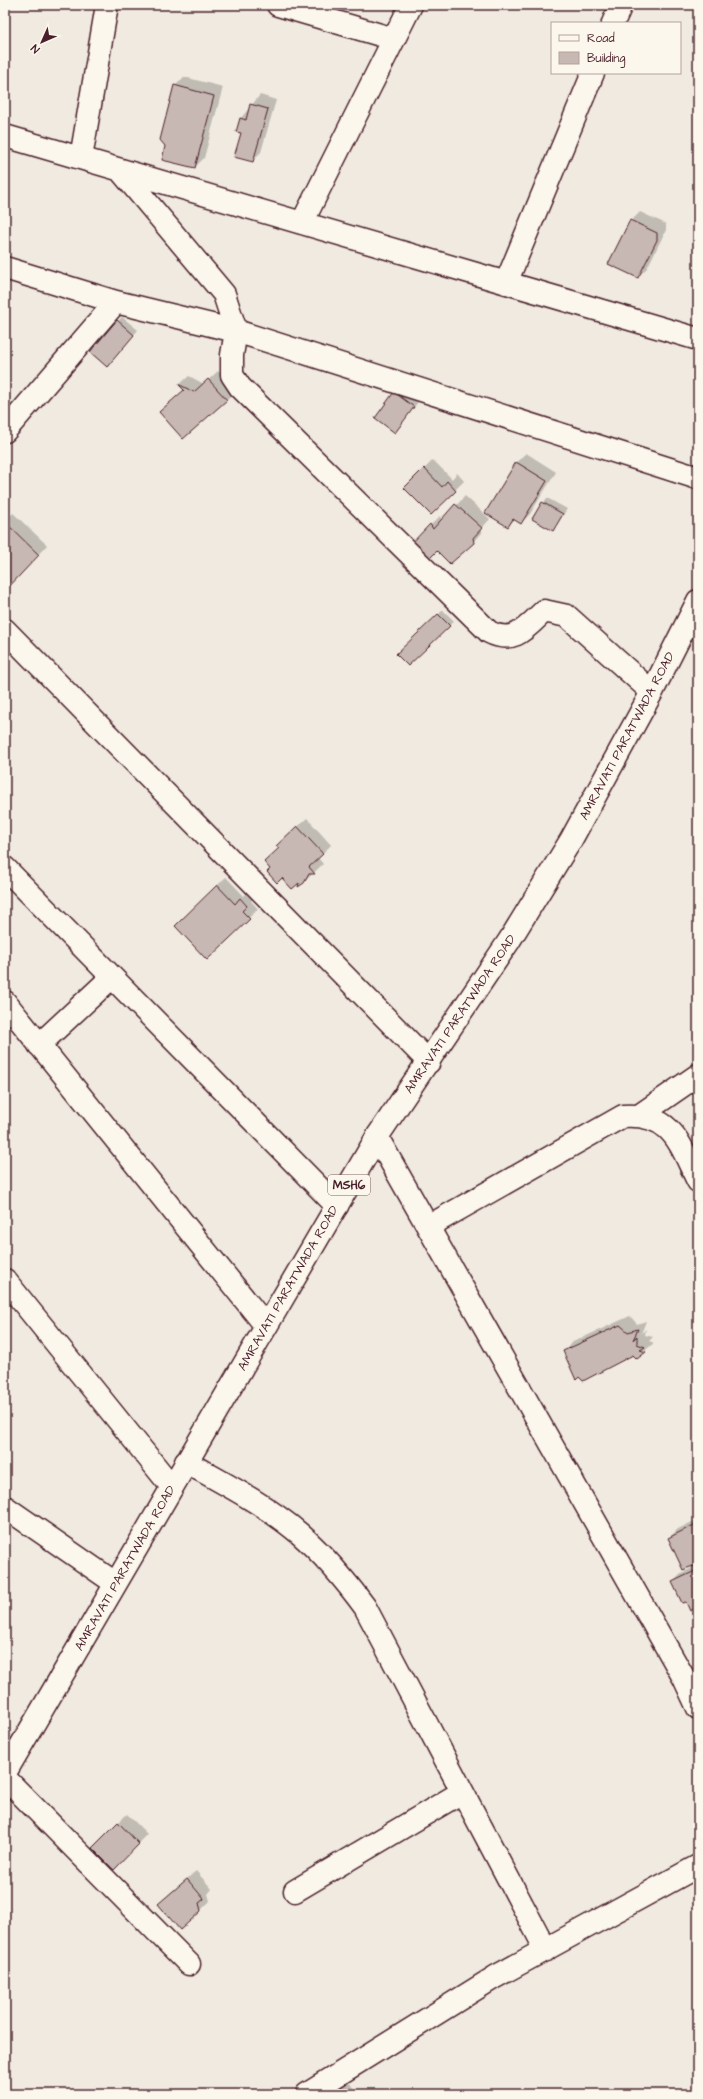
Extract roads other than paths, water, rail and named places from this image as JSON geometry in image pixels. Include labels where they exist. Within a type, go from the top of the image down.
[{"type":"street","points":[[81,158],[107,5]]},
{"type":"street","points":[[278,5],[394,38]]},
{"type":"street","points":[[302,223],[411,5]]},
{"type":"street","points":[[613,22],[621,5]]},
{"type":"street","points":[[506,283],[593,74]]},
{"type":"street","points":[[5,136],[698,340]]},
{"type":"street","points":[[120,170],[224,294],[236,330],[232,355],[232,375],[240,387],[489,632],[499,638],[510,638],[523,630],[544,611],[567,616],[652,692]]},
{"type":"street","points":[[5,268],[116,302],[236,330],[698,478]]},
{"type":"street","points":[[5,431],[116,302]]},
{"type":"street","name":"AMRAVATI PARATWADA ROAD","points":[[5,1773],[377,1137],[429,1062],[509,941],[571,840],[652,692],[698,601]]},
{"type":"street","points":[[5,630],[429,1062]]},
{"type":"street","points":[[5,868],[337,1206]]},
{"type":"street","points":[[40,1045],[112,977]]},
{"type":"street","points":[[5,1002],[266,1326]]},
{"type":"street","points":[[640,1115],[698,1075]]},
{"type":"street","points":[[429,1226],[623,1116],[640,1115],[660,1121],[677,1139],[698,1181]]},
{"type":"street","points":[[377,1137],[429,1226],[680,1671],[698,1708]]},
{"type":"street","points":[[5,1280],[172,1487]]},
{"type":"street","points":[[186,1462],[249,1498],[299,1534],[338,1571],[365,1607],[546,1950]]},
{"type":"street","points":[[5,1507],[115,1583]]},
{"type":"street","points":[[5,1778],[189,1964]]},
{"type":"street","points":[[295,1891],[462,1792]]},
{"type":"street","points":[[306,2094],[495,1977],[698,1866]]}]
